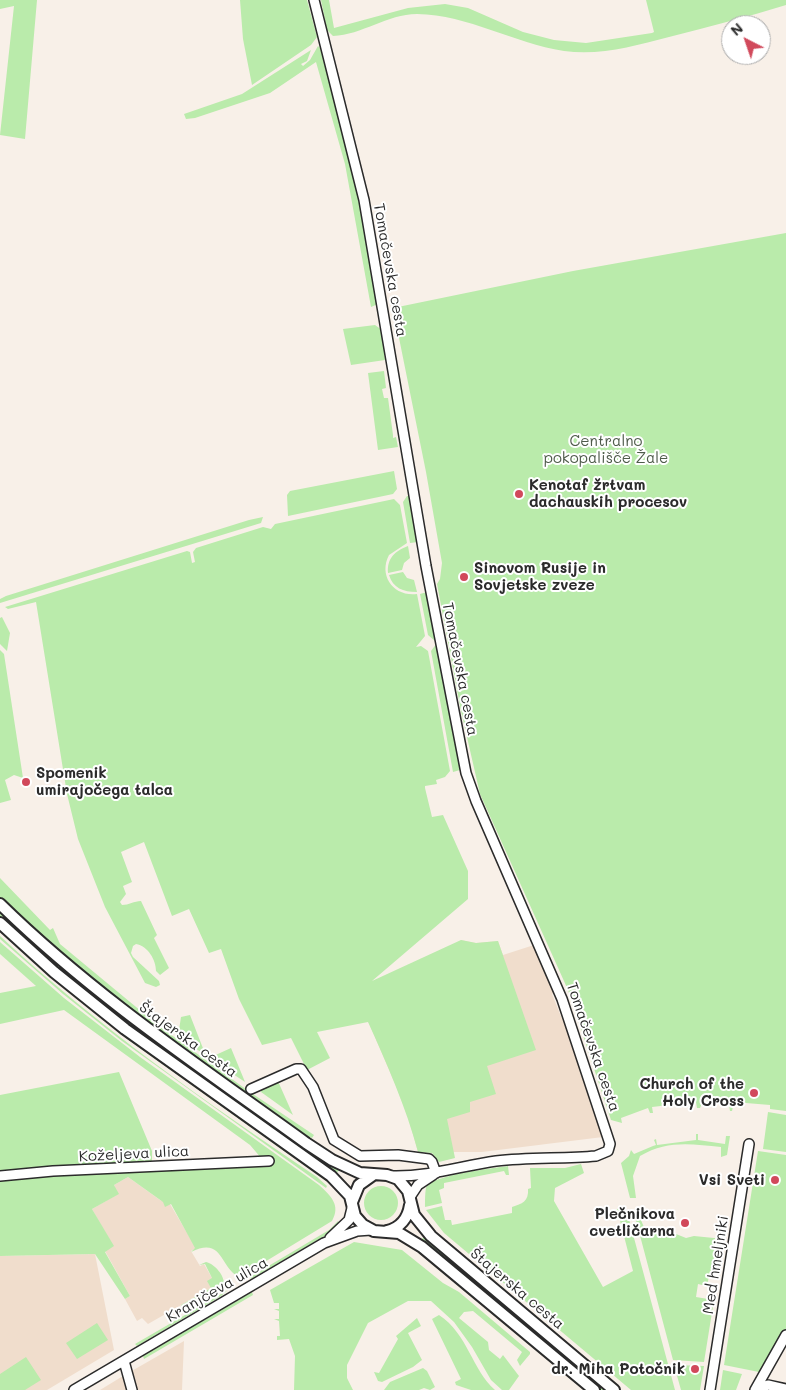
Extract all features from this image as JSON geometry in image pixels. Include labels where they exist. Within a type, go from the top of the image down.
[{"type":"main road","name":"Štajerska cesta","points":[[0,904],[84,980],[175,1050],[325,1156],[360,1174],[392,1176],[403,1183],[414,1215],[431,1236],[614,1390]]},
{"type":"main road","name":"Štajerska cesta","points":[[0,923],[54,972],[125,1029],[331,1176],[348,1193],[357,1219],[371,1230],[403,1235],[430,1253],[594,1390]]},
{"type":"main road","points":[[352,1204],[359,1185],[374,1175]]},
{"type":"main road","points":[[383,1232],[401,1224],[407,1217],[410,1200]]},
{"type":"street","name":"Tomačevska cesta","points":[[314,0],[364,200],[423,551],[466,772],[476,802],[562,999],[610,1141],[608,1151],[596,1156],[516,1159],[436,1173],[392,1176]]},
{"type":"street","points":[[252,1089],[296,1068],[303,1070],[313,1087],[334,1140],[360,1156],[398,1155],[429,1159],[434,1164],[436,1173]]},
{"type":"street","name":"Med hmeljniki","points":[[710,1390],[748,1144]]},
{"type":"street","name":"Koželjeva ulica","points":[[0,1176],[44,1172],[269,1161]]},
{"type":"street","name":"Tomačevska cesta","points":[[410,1200],[418,1185],[436,1173]]},
{"type":"street","name":"Kranjčeva ulica","points":[[324,1243],[349,1220],[352,1204]]},
{"type":"street","name":"Kranjčeva ulica","points":[[74,1390],[324,1243],[354,1231],[371,1230]]},
{"type":"street","points":[[755,1390],[786,1335]]},
{"type":"street","points":[[124,1361],[132,1390]]},
{"type":"street","points":[[755,1390],[766,1385],[786,1390]]},
{"type":"shaded area","points":[[461,940],[476,943],[498,941],[503,955],[534,945],[555,992],[552,994],[563,1021],[565,1021],[603,1137],[482,1152],[418,1152],[409,1120],[368,1021]]},
{"type":"shaded area","points":[[128,1177],[160,1200],[170,1204],[196,1248],[191,1251],[200,1266],[204,1264],[212,1278],[211,1288],[148,1324],[142,1318],[137,1321],[125,1299],[130,1296],[105,1251],[113,1246],[92,1209],[118,1194],[114,1185]]},
{"type":"shaded area","points":[[95,1254],[114,1350],[47,1390],[0,1390],[0,1256]]},
{"type":"shaded area","points":[[184,1341],[182,1390],[100,1390],[123,1376]]},
{"type":"green space","points":[[0,0],[37,0],[25,139],[0,135],[14,6],[0,9]]},
{"type":"green space","points":[[240,0],[307,0],[317,37],[311,45],[252,85],[243,39]]},
{"type":"green space","points":[[321,0],[329,0],[334,28],[408,8],[445,4],[468,8],[523,32],[554,40],[586,43],[654,32],[646,0],[786,0],[786,5],[752,15],[721,15],[721,24],[630,47],[591,52],[564,51],[545,47],[455,19],[417,14],[395,17],[344,35],[333,36],[327,30]]},
{"type":"green space","points":[[318,46],[357,188],[378,304],[371,307],[345,164],[316,62],[270,93],[195,118],[186,119],[184,114],[242,94],[311,50],[307,61],[301,64],[303,66],[310,60]]},
{"type":"green space","name":"Centralno pokopališče Žale","points":[[786,233],[786,1111],[770,1109],[770,1105],[734,1102],[732,1111],[730,1111],[729,1105],[708,1103],[707,1099],[704,1099],[700,1108],[697,1108],[696,1102],[652,1107],[653,1113],[650,1113],[648,1108],[621,1118],[622,1123],[611,1120],[568,990],[480,794],[461,711],[437,584],[440,579],[442,563],[393,308],[573,271]]},
{"type":"green space","points":[[375,325],[382,330],[386,352],[384,353],[385,360],[351,365],[343,329]]},
{"type":"green space","points":[[384,371],[386,388],[382,389],[384,398],[388,398],[393,438],[396,437],[398,447],[378,450],[368,373]]},
{"type":"green space","points":[[394,471],[397,489],[393,494],[288,516],[287,495],[290,491]]},
{"type":"green space","points":[[409,496],[418,542],[410,543],[403,502]]},
{"type":"green space","points":[[394,499],[400,505],[407,543],[389,555],[385,570],[390,584],[395,589],[409,594],[417,594],[425,636],[416,647],[421,646],[428,651],[450,771],[445,777],[436,780],[437,784],[425,786],[425,788],[432,817],[443,815],[468,871],[468,899],[372,981],[461,940],[476,943],[498,941],[536,1050],[487,1066],[496,1094],[470,1102],[470,1112],[447,1119],[455,1158],[439,1162],[432,1153],[418,1152],[402,1102],[368,1022],[317,1032],[330,1058],[307,1070],[291,1038],[262,1045],[239,999],[221,949],[209,953],[189,909],[172,916],[144,842],[121,852],[132,882],[123,886],[126,894],[120,902],[122,905],[141,901],[157,935],[154,938],[169,968],[160,975],[156,971],[155,962],[148,951],[136,944],[133,946],[131,953],[133,957],[159,981],[160,985],[156,987],[145,983],[105,907],[78,839],[67,794],[36,602],[8,609],[5,607],[187,551],[190,552],[192,563],[195,562],[193,552],[196,548],[263,527],[271,529],[275,524]]},
{"type":"green space","points":[[263,517],[261,523],[0,603],[0,599],[6,596]]},
{"type":"green space","points":[[408,546],[410,558],[404,563],[402,570],[388,573],[390,559],[399,550]]},
{"type":"green space","points":[[403,572],[407,578],[414,580],[417,592],[403,590],[393,583],[389,575]]},
{"type":"green space","points":[[427,592],[435,641],[428,635],[420,594]]},
{"type":"green space","points":[[2,617],[10,633],[7,651],[0,644],[0,618]]},
{"type":"green space","points":[[437,643],[460,770],[453,772],[431,651]]},
{"type":"green space","points":[[0,650],[4,654],[23,778],[14,775],[5,780],[11,800],[0,803]]},
{"type":"green space","points":[[0,878],[50,930],[53,928],[60,944],[159,1026],[247,1090],[314,1135],[312,1138],[297,1131],[214,1073],[82,973],[0,899]]},
{"type":"green space","points":[[0,910],[254,1111],[339,1170],[336,1174],[249,1114],[121,1020],[39,953],[0,917]]},
{"type":"green space","points":[[0,928],[128,1036],[330,1182],[126,1038],[38,966],[0,931]]},
{"type":"green space","points":[[0,936],[114,1032],[194,1092],[317,1177],[327,1186],[326,1188],[122,1041],[63,994],[0,939]]},
{"type":"green space","points":[[0,942],[64,998],[140,1057],[319,1185],[331,1197],[335,1205],[335,1215],[332,1221],[240,1277],[229,1268],[216,1251],[210,1248],[202,1248],[191,1252],[195,1248],[171,1204],[165,1207],[163,1202],[128,1177],[114,1185],[119,1194],[92,1209],[114,1246],[105,1252],[130,1296],[125,1299],[95,1254],[0,1256],[0,1180],[53,1174],[268,1166],[250,1145],[64,1010],[0,1024],[0,993],[36,986],[0,954]]},
{"type":"green space","points":[[190,1015],[206,1056],[175,1033],[179,1030],[181,1017]]},
{"type":"green space","points":[[231,1048],[243,1077],[245,1082],[209,1058]]},
{"type":"green space","points":[[119,1072],[152,1151],[152,1162],[32,1168],[0,1172],[0,1095]]},
{"type":"green space","points":[[277,1079],[293,1115],[261,1092],[261,1087]]},
{"type":"green space","points":[[768,1112],[786,1115],[786,1152],[763,1149]]},
{"type":"green space","points":[[696,1134],[698,1134],[698,1140],[725,1144],[726,1136],[730,1136],[727,1155],[721,1157],[721,1147],[689,1144],[670,1145],[650,1151],[640,1156],[633,1176],[636,1198],[630,1198],[621,1163],[629,1156],[631,1150],[634,1154],[656,1145],[654,1140],[656,1139],[657,1145],[696,1140]]},
{"type":"green space","points":[[758,1151],[786,1155],[786,1329],[759,1372],[724,1365]]},
{"type":"green space","points":[[581,1164],[584,1173],[555,1188],[554,1201],[603,1287],[633,1271],[617,1209],[620,1208],[621,1211],[627,1212],[675,1390],[631,1390],[444,1233],[426,1210],[442,1206],[445,1220],[451,1220],[452,1225],[512,1213],[512,1207],[519,1205],[526,1199],[528,1189],[531,1188],[530,1168],[565,1168]]},
{"type":"green space","points":[[508,1166],[509,1175],[506,1175],[504,1171],[444,1183],[444,1188],[439,1190],[442,1203],[425,1207],[426,1188],[430,1183],[477,1170]]},
{"type":"green space","points":[[381,1186],[388,1187],[393,1191],[397,1196],[397,1210],[393,1215],[388,1219],[381,1220],[374,1219],[369,1215],[365,1210],[364,1203],[365,1196],[369,1191],[374,1187]]},
{"type":"green space","points":[[634,1213],[638,1213],[646,1232],[676,1234],[686,1238],[694,1236],[724,1239],[719,1272],[710,1271],[707,1286],[698,1284],[696,1297],[714,1300],[704,1362],[673,1360]]},
{"type":"green space","points":[[338,1221],[340,1225],[333,1231],[251,1279],[250,1277],[329,1230]]},
{"type":"green space","points":[[425,1236],[534,1327],[530,1332],[421,1240]]},
{"type":"green space","points":[[354,1242],[402,1250],[443,1283],[459,1292],[530,1352],[520,1366],[517,1360],[522,1352],[473,1311],[464,1312],[459,1318],[488,1342],[489,1350],[500,1359],[503,1355],[519,1376],[509,1390],[502,1390],[491,1380],[472,1347],[454,1322],[431,1301],[408,1301],[368,1323],[347,1365],[347,1378],[353,1390],[294,1390],[295,1356],[289,1339],[277,1340],[277,1336],[280,1336],[279,1321],[274,1319],[279,1319],[279,1311],[274,1309],[279,1309],[279,1303],[274,1303],[270,1290]]},
{"type":"green space","points":[[206,1262],[213,1265],[219,1271],[224,1285],[184,1309],[181,1305],[211,1288],[207,1281],[212,1278],[205,1264],[199,1265]]},
{"type":"green space","points":[[228,1290],[137,1346],[135,1344]]},
{"type":"green space","points":[[252,1292],[253,1295],[144,1359],[143,1356]]},
{"type":"green space","points":[[439,1315],[457,1332],[481,1373],[495,1390],[471,1390],[456,1385],[455,1382],[461,1379],[432,1319]]},
{"type":"green space","points":[[417,1318],[421,1326],[408,1333],[422,1360],[413,1367],[382,1382],[378,1381],[374,1372],[379,1373],[398,1339],[396,1336]]},
{"type":"green space","points":[[97,1323],[108,1340],[77,1359],[66,1343]]},
{"type":"green space","points":[[537,1330],[608,1390],[600,1390],[534,1334]]},
{"type":"green space","points":[[26,1357],[41,1380],[25,1390],[0,1390],[0,1374]]},
{"type":"green space","points":[[674,1365],[704,1366],[700,1390],[681,1390]]},
{"type":"green space","points":[[423,1368],[427,1371],[435,1387],[430,1390],[424,1388],[419,1390],[384,1390],[390,1382]]},
{"type":"green space","points":[[723,1370],[742,1374],[736,1390],[720,1390]]},
{"type":"place","name":"Kenotaf žrtvam dachauskih procesov","points":[[519,494]]},
{"type":"place","name":"Sinovom Rusije in Sovjetske zveze","points":[[464,577]]},
{"type":"place","name":"Spomenik umirajočega talca","points":[[26,782]]},
{"type":"place","name":"Church of the Holy Cross","points":[[754,1093]]},
{"type":"place","name":"Vsi Sveti","points":[[775,1180]]},
{"type":"place","name":"Plečnikova cvetličarna","points":[[685,1223]]},
{"type":"place","name":"dr. Miha Potočnik","points":[[695,1369]]}]
